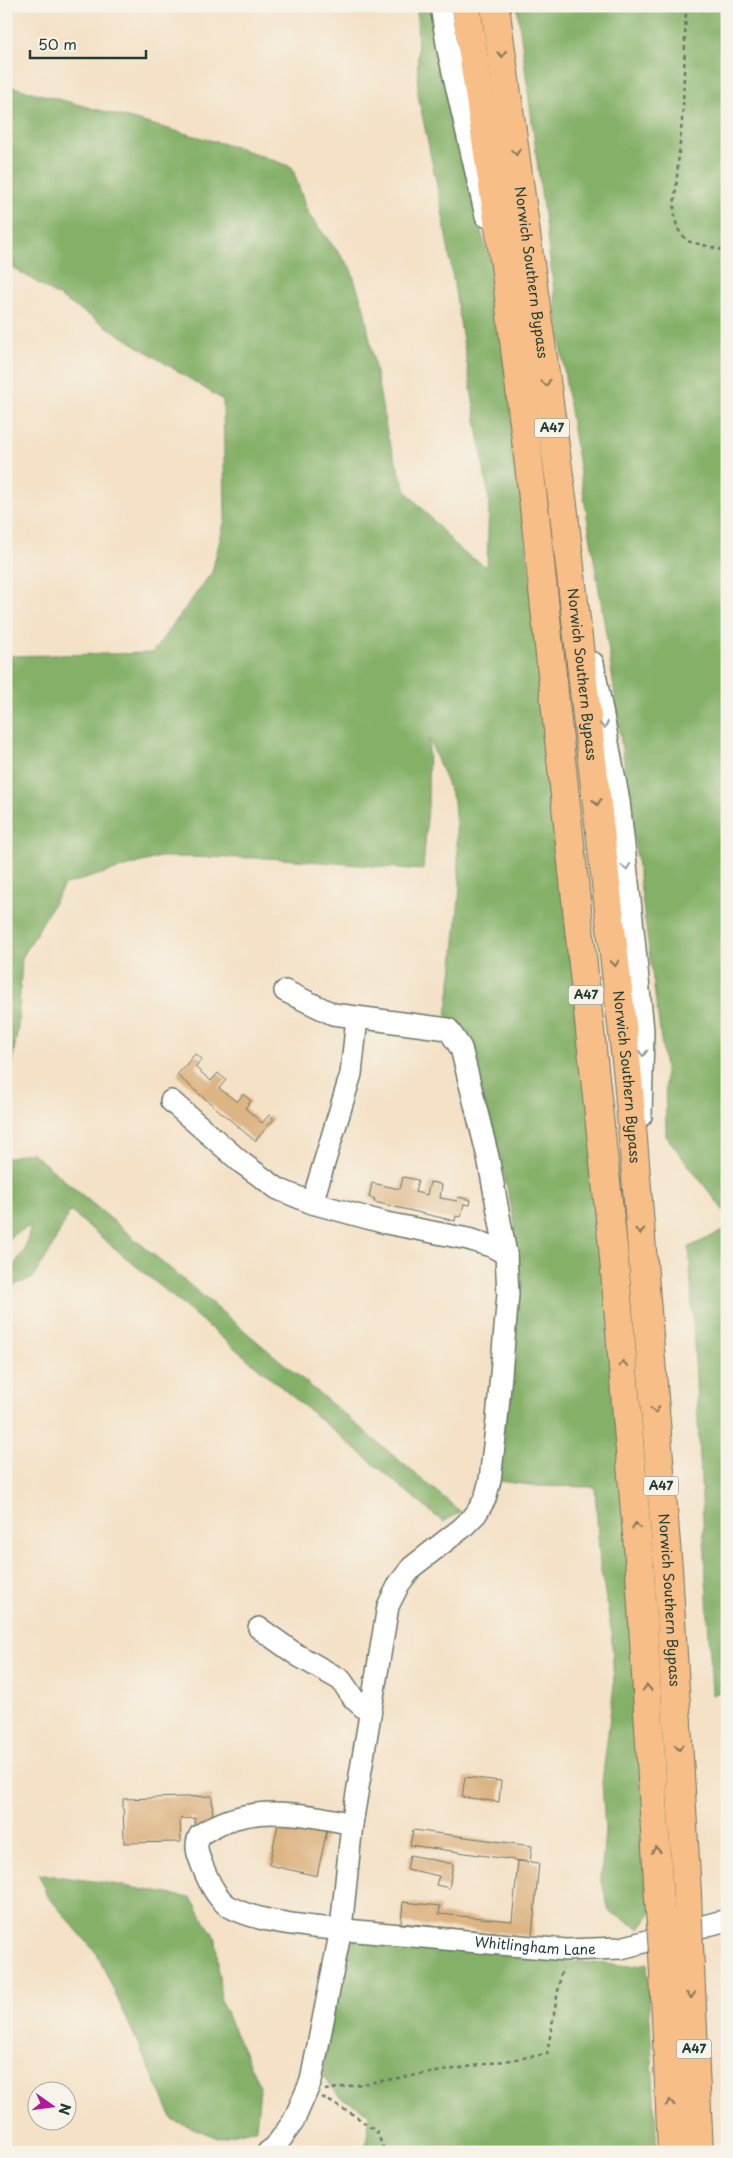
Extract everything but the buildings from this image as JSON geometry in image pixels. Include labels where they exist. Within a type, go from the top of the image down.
[{"type":"highway","name":"Norwich Southern Bypass","points":[[466,6],[506,273],[536,524],[613,1247],[640,1572],[659,1899],[676,1949],[698,2152]]},
{"type":"highway","name":"Norwich Southern Bypass","points":[[494,6],[563,505],[628,1078],[638,1190],[668,1570],[687,1894],[676,1949],[672,2152]]},
{"type":"street","points":[[441,6],[448,50],[484,211],[506,273]]},
{"type":"street","points":[[268,2152],[275,2146],[293,2122],[310,2094],[311,2080],[341,1929],[352,1824],[388,1606],[399,1584],[412,1567],[462,1528],[476,1514],[485,1499],[490,1480],[498,1420],[508,1294],[506,1254],[488,1157],[461,1048],[448,1029],[333,1014],[285,991]]},
{"type":"street","points":[[312,1203],[351,1074],[357,1018]]},
{"type":"street","points":[[171,1101],[249,1168],[278,1189],[312,1203],[386,1223],[468,1238],[491,1246],[506,1254]]},
{"type":"street","points":[[259,1628],[297,1655],[341,1680],[354,1698],[370,1713]]},
{"type":"street","name":"Whitlingham Lane","points":[[352,1824],[303,1814],[277,1812],[229,1819],[200,1835],[197,1844],[198,1854],[203,1868],[220,1897],[228,1906],[275,1921],[313,1928],[566,1950],[621,1948],[727,1920]]},
{"type":"path","points":[[686,6],[682,132],[674,209],[677,228],[688,241],[727,251]]},
{"type":"path","points":[[310,2094],[547,2054],[566,1950]]},
{"type":"path","points":[[310,2094],[354,2115],[377,2132],[385,2152]]},
{"type":"green space","points":[[417,6],[431,6],[475,213],[495,275],[607,1247],[655,1906],[640,1929],[609,1911],[601,1878],[605,1830],[602,1782],[614,1684],[611,1627],[600,1566],[595,1487],[537,1486],[490,1480],[507,1268],[515,1224],[496,1139],[465,1041],[446,1014],[452,975],[460,886],[454,801],[429,739],[428,806],[423,870],[269,858],[160,857],[64,885],[22,958],[18,1027],[10,1075],[6,1072],[6,656],[152,653],[212,572],[225,519],[223,400],[6,263],[6,85],[239,148],[292,167],[308,214],[350,267],[364,308],[388,438],[406,491],[461,551],[487,567],[489,499],[441,205],[418,95]]},
{"type":"green space","points":[[517,6],[727,6],[727,1215],[666,1136],[665,1069],[609,652],[567,392]]},
{"type":"green space","points":[[31,1152],[461,1512],[443,1522],[70,1211],[50,1251],[32,1279],[13,1285],[6,1278],[6,1275],[24,1251],[31,1226],[14,1234],[6,1241],[6,1158]]},
{"type":"green space","points":[[727,1229],[727,1690],[712,1695],[689,1247]]},
{"type":"green space","points":[[39,1874],[101,1882],[191,1898],[216,1939],[221,2002],[260,2087],[256,2129],[218,2138],[173,2120],[97,1954],[46,1894]]},
{"type":"green space","points":[[374,1937],[580,1962],[632,1966],[647,1963],[657,2152],[365,2152],[370,2114],[339,2096],[322,2075],[341,1955],[352,1940]]}]
